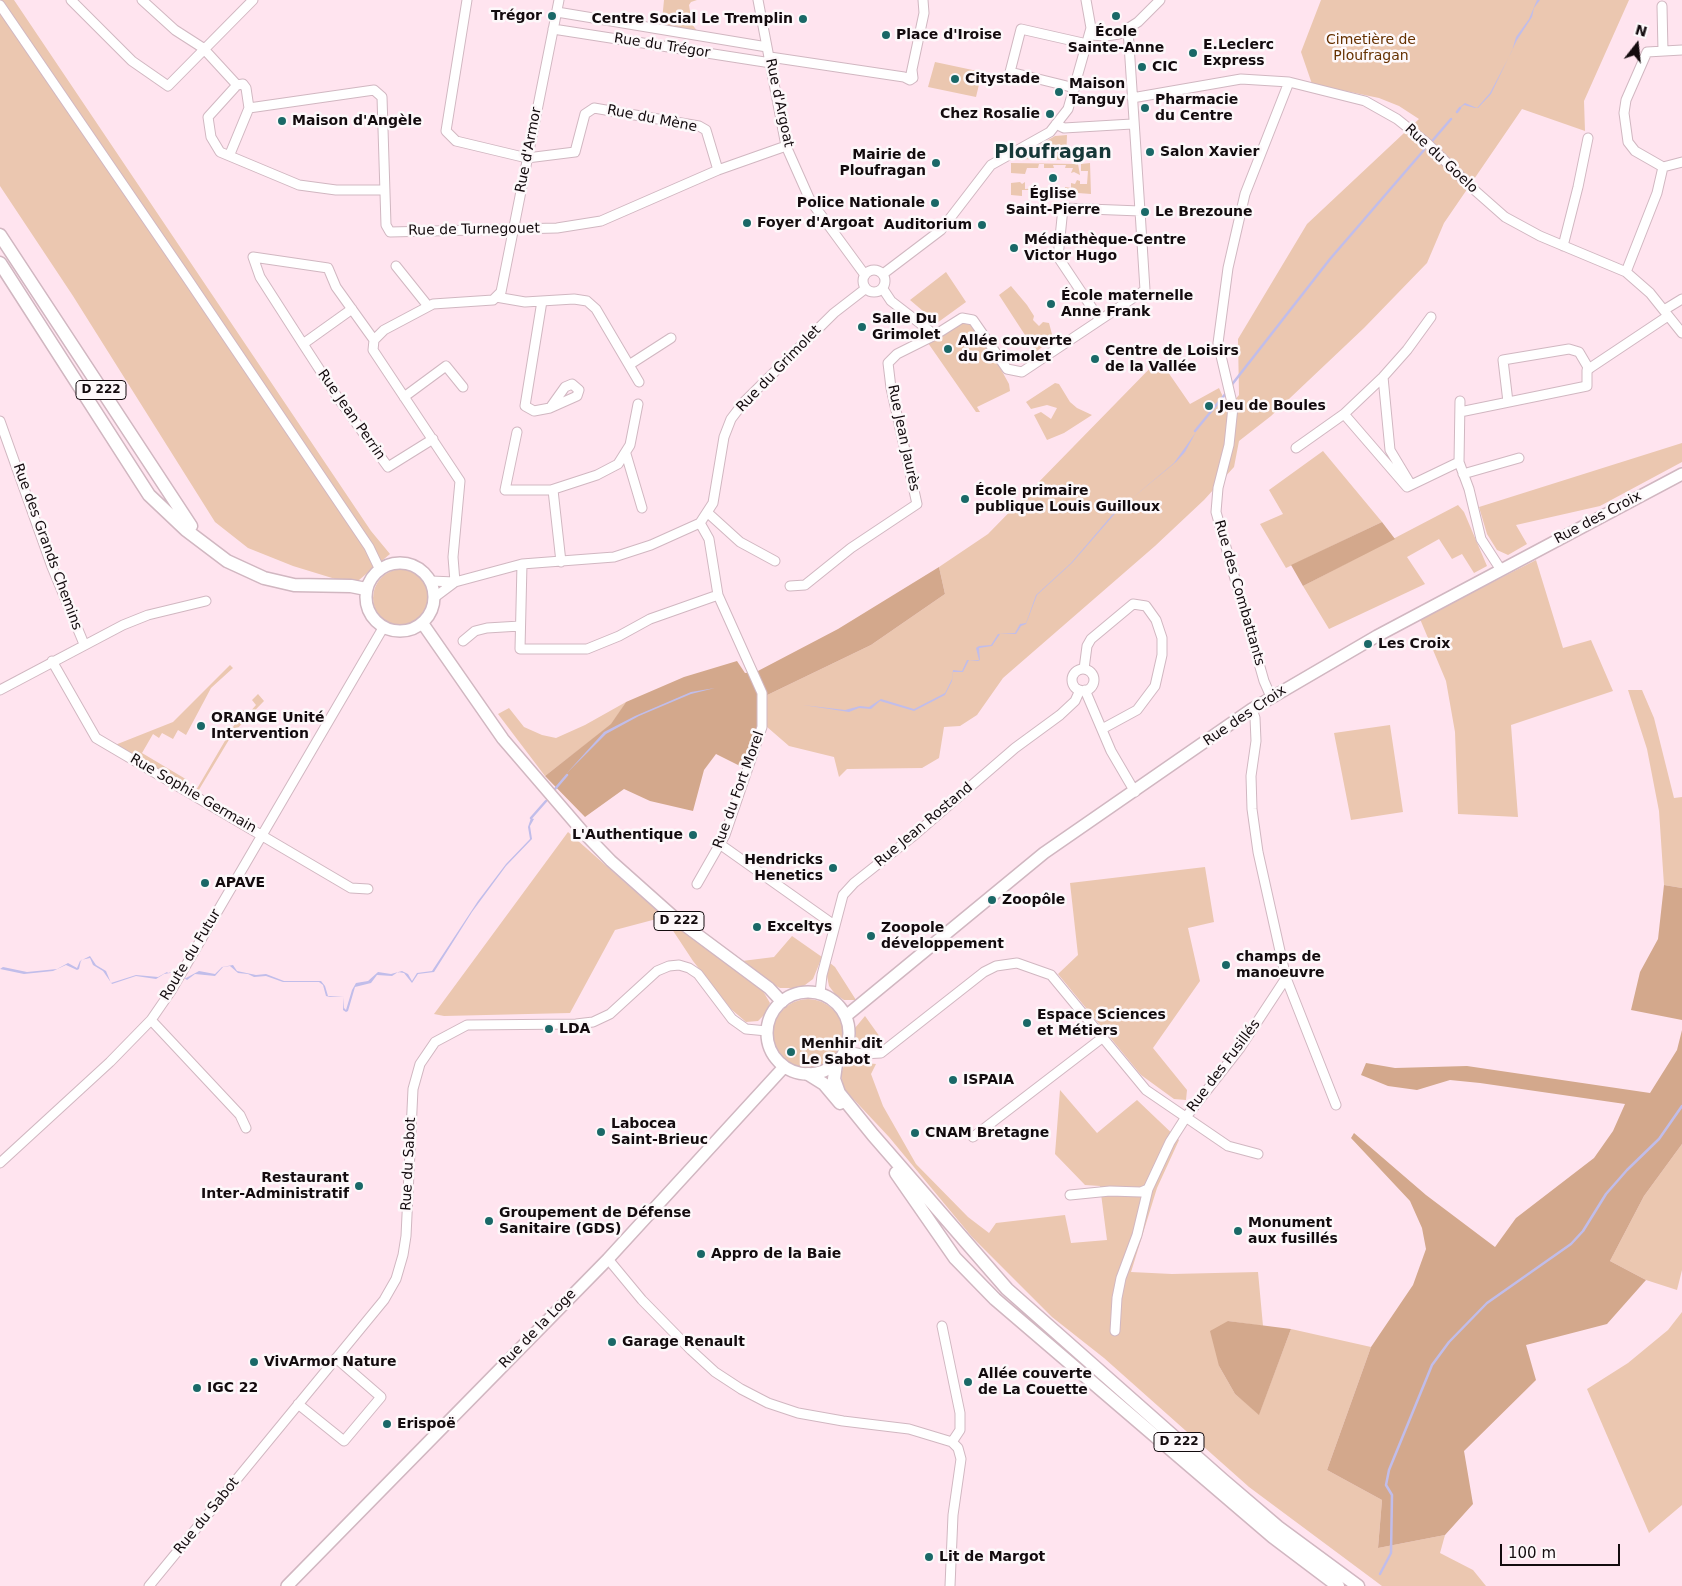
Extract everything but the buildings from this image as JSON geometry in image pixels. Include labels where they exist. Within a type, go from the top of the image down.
[{"type":"highway","name":"D 222","points":[[0,235],[171,498],[204,544]]},
{"type":"highway","name":"D 222","points":[[0,263],[149,495],[204,544],[234,565],[280,583],[351,586],[366,589]]},
{"type":"highway","name":"D 222","points":[[836,1064],[834,1079],[840,1093],[885,1149],[1007,1289],[1278,1527],[1358,1586]]},
{"type":"highway","name":"D 222","points":[[808,1074],[824,1084],[899,1177],[955,1258],[983,1288],[1273,1537],[1338,1586]]},
{"type":"main road","name":"Rue des Croix","points":[[846,1016],[1044,854],[1252,709],[1377,636],[1682,474]]},
{"type":"main road","points":[[392,564],[410,564],[426,574],[431,581],[435,597],[434,607],[423,624],[413,630],[402,632],[383,628],[373,619],[368,609],[366,589],[371,579],[380,570],[392,564]]},
{"type":"main road","name":"D 222","points":[[423,624],[503,739],[583,832],[611,861],[674,918],[768,988],[782,1002]]},
{"type":"main road","points":[[806,992],[820,993],[831,998],[840,1006],[846,1016],[850,1028],[846,1051],[836,1064],[820,1073],[796,1072],[784,1067],[771,1051],[767,1031],[773,1011],[792,995],[806,992]]},
{"type":"main road","name":"Rue de la Loge","points":[[287,1586],[608,1258],[784,1067]]},
{"type":"street","points":[[71,0],[132,61],[168,86],[203,48],[253,0]]},
{"type":"street","points":[[142,0],[175,30],[203,48],[237,85]]},
{"type":"street","points":[[467,0],[446,131],[456,141],[528,158]]},
{"type":"street","name":"Rue d'Armor","points":[[496,298],[501,292],[559,0]]},
{"type":"street","name":"Rue d'Argoat","points":[[758,0],[786,146],[810,200],[865,275]]},
{"type":"street","name":"Rue du Trégor","points":[[553,29],[904,77],[910,76],[912,70],[924,13],[923,0]]},
{"type":"street","points":[[883,274],[941,230],[991,165],[1050,132],[1068,108],[1091,25],[1086,0]]},
{"type":"street","points":[[1075,88],[1010,72],[1021,30],[1088,40],[1120,34],[1160,0]]},
{"type":"street","points":[[0,5],[368,547],[380,570]]},
{"type":"street","points":[[1662,6],[1663,50]]},
{"type":"street","name":"Rue du Trégor","points":[[557,12],[767,46]]},
{"type":"street","points":[[882,289],[891,301],[935,336],[962,318],[973,320],[1007,369],[1022,372],[1145,290],[1132,124],[1128,29]]},
{"type":"street","points":[[1682,50],[1647,52],[1631,87],[1624,113],[1628,142],[1635,151],[1663,167],[1682,162]]},
{"type":"street","name":"Rue du Goelo","points":[[1132,98],[1241,79],[1289,82],[1365,101],[1397,119],[1427,143],[1470,188],[1505,217],[1562,246],[1626,272],[1650,293],[1682,333]]},
{"type":"street","name":"Rue des Combattants","points":[[1271,697],[1264,681],[1216,512],[1218,488],[1230,445],[1233,407],[1218,343],[1228,268],[1245,194],[1289,82]]},
{"type":"street","points":[[230,154],[249,108],[246,88],[243,84],[237,85],[208,117],[211,137],[220,152],[230,154],[261,170],[299,185],[336,190],[385,190]]},
{"type":"street","name":"Rue de Turnegouet","points":[[249,108],[374,90],[382,97],[386,225],[390,232],[557,228],[601,221],[718,170],[786,146]]},
{"type":"street","name":"Rue du Mène","points":[[528,158],[576,152],[585,114],[594,108],[699,126],[706,130],[718,170]]},
{"type":"street","points":[[1056,124],[1064,128],[1132,124]]},
{"type":"street","points":[[1562,246],[1574,204],[1588,138]]},
{"type":"street","points":[[1626,272],[1657,193],[1663,167]]},
{"type":"street","points":[[1100,320],[1058,257],[1062,208],[1140,211]]},
{"type":"street","points":[[352,309],[303,344],[260,276],[253,257],[328,268],[336,287],[352,309],[374,340]]},
{"type":"street","points":[[396,266],[428,306]]},
{"type":"street","points":[[874,270],[883,274],[886,284],[882,289],[872,293],[866,289],[863,282],[865,275],[874,270]]},
{"type":"street","name":"Rue du Grimolet","points":[[700,523],[713,503],[724,437],[732,419],[744,402],[834,313],[866,289]]},
{"type":"street","points":[[455,582],[453,557],[460,481],[373,350],[374,340],[384,330],[433,304],[493,300],[496,298],[525,302],[574,299],[587,301],[596,309],[639,382]]},
{"type":"street","points":[[1589,368],[1666,313],[1682,299]]},
{"type":"street","points":[[542,301],[525,406],[534,411],[550,408]]},
{"type":"street","points":[[1296,448],[1344,414],[1383,377],[1407,350],[1431,317]]},
{"type":"street","name":"Rue Jean Jaurès","points":[[790,586],[804,585],[851,548],[917,504],[891,388],[888,363],[897,354],[935,336]]},
{"type":"street","points":[[629,365],[671,338]]},
{"type":"street","name":"Rue Jean Perrin","points":[[303,344],[338,398],[388,467],[433,440]]},
{"type":"street","points":[[1460,412],[1587,386],[1589,368],[1578,352],[1569,349],[1502,360],[1508,402]]},
{"type":"street","points":[[404,397],[446,366],[463,387]]},
{"type":"street","points":[[1383,377],[1390,450],[1409,486]]},
{"type":"street","points":[[1460,401],[1459,462],[1480,539],[1501,570]]},
{"type":"street","points":[[517,432],[505,490],[553,490],[596,475],[618,464],[630,445],[638,404]]},
{"type":"street","points":[[1344,414],[1409,486]]},
{"type":"street","name":"Rue des Grands Chemins","points":[[0,421],[52,567],[84,644]]},
{"type":"street","points":[[1381,457],[1390,450]]},
{"type":"street","points":[[626,454],[642,508]]},
{"type":"street","points":[[1463,474],[1520,458]]},
{"type":"street","points":[[1409,486],[1459,462]]},
{"type":"street","points":[[553,490],[561,562]]},
{"type":"street","points":[[708,513],[740,542],[775,561]]},
{"type":"street","points":[[431,581],[455,582],[522,564],[614,557],[651,545],[700,523]]},
{"type":"street","name":"Rue du Fort Morel","points":[[697,884],[721,845],[762,727],[762,693],[718,595],[708,539],[700,523]]},
{"type":"street","points":[[522,564],[520,649],[587,649],[619,636],[650,619],[718,595]]},
{"type":"street","points":[[435,597],[455,582]]},
{"type":"street","points":[[0,690],[84,644],[148,615],[206,601]]},
{"type":"street","points":[[1084,669],[1087,646],[1091,639],[1133,604],[1146,606],[1156,620],[1162,638],[1162,655],[1155,686],[1137,710],[1102,729]]},
{"type":"street","points":[[463,641],[475,631],[487,628],[520,626]]},
{"type":"street","name":"Route du Futur","points":[[0,1163],[110,1062],[151,1020],[180,975],[383,628]]},
{"type":"street","name":"Rue Sophie Germain","points":[[52,661],[96,738],[351,888],[368,889]]},
{"type":"street","points":[[1083,690],[1092,685],[1094,679],[1090,671],[1084,669],[1075,672],[1073,684],[1083,690],[1111,751],[1135,792]]},
{"type":"street","name":"Rue Jean Rostand","points":[[820,993],[834,925],[843,894],[1015,748],[1060,715],[1083,690]]},
{"type":"street","points":[[1252,709],[1255,718],[1256,741],[1251,776],[1252,809],[1258,852],[1286,978],[1336,1105]]},
{"type":"street","points":[[721,845],[834,925]]},
{"type":"street","points":[[846,1051],[862,1054],[881,1053],[984,972],[996,966],[1016,963],[1051,975],[1146,1090],[1228,1146],[1258,1154]]},
{"type":"street","name":"Rue du Sabot","points":[[149,1586],[384,1300],[399,1272],[406,1236],[413,1088],[420,1064],[434,1042],[467,1025],[576,1024],[593,1022],[614,1010],[657,971],[669,966],[679,965],[689,968],[698,974],[732,1018],[746,1029],[767,1031]]},
{"type":"street","name":"Rue des Fusillés","points":[[1115,1331],[1117,1298],[1121,1278],[1137,1235],[1148,1189],[1170,1142],[1186,1117],[1240,1048],[1286,978]]},
{"type":"street","points":[[151,1020],[240,1115],[246,1128]]},
{"type":"street","points":[[973,1137],[1102,1038]]},
{"type":"street","points":[[1070,1195],[1110,1191],[1141,1192],[1148,1189]]},
{"type":"street","points":[[608,1258],[642,1300],[691,1350],[715,1372],[741,1389],[768,1403],[798,1413],[909,1429],[952,1442],[958,1448],[961,1459],[953,1515],[950,1586]]},
{"type":"street","points":[[942,1326],[960,1413],[960,1430],[952,1442]]},
{"type":"street","points":[[298,1404],[344,1441],[381,1397],[336,1358]]},
{"type":"green space","points":[[0,0],[14,0],[371,531],[390,554],[359,580],[342,581],[293,566],[248,548],[215,522],[73,296],[0,186]]},
{"type":"green space","points":[[664,0],[697,0],[689,5],[692,24],[697,31],[657,25],[662,21]]},
{"type":"green space","name":"Cimetière de Ploufragan","points":[[1321,0],[1629,0],[1584,101],[1585,131],[1522,109],[1444,223],[1427,263],[1364,328],[1271,416],[1239,441],[1234,467],[1204,500],[1155,546],[1003,678],[977,715],[960,726],[944,727],[939,758],[922,768],[847,769],[839,777],[834,757],[789,746],[759,720],[759,699],[871,645],[945,594],[939,567],[988,534],[1159,359],[1190,404],[1219,388],[1228,408],[1239,395],[1238,339],[1307,224],[1419,119],[1399,106],[1379,98],[1312,84],[1301,52]]},
{"type":"green space","name":"Citystade","points":[[935,62],[982,72],[976,97],[928,87]]},
{"type":"green space","points":[[1067,135],[1066,160],[1016,159],[1055,136]]},
{"type":"green space","points":[[1011,163],[1078,164],[1080,175],[1074,172],[1071,173],[1073,168],[1065,168],[1066,165],[1053,165],[1054,168],[1044,168],[1044,164],[1039,164],[1038,168],[1027,168],[1025,174],[1011,173]]},
{"type":"green space","points":[[1090,163],[1091,194],[1065,192],[1065,187],[1071,188],[1071,183],[1075,184],[1077,180],[1080,181],[1080,184],[1087,184],[1088,171],[1081,171],[1081,164]]},
{"type":"green space","points":[[1020,182],[1022,184],[1025,182],[1025,189],[1054,187],[1054,190],[1022,190],[1022,196],[1011,195],[1011,183]]},
{"type":"green space","points":[[946,272],[966,302],[937,323],[910,300]]},
{"type":"green space","points":[[1011,286],[1027,305],[1034,316],[1033,320],[1039,326],[1043,322],[1049,323],[1053,338],[1036,352],[999,295]]},
{"type":"green space","points":[[969,319],[981,333],[1009,384],[1010,391],[977,407],[980,412],[976,412],[928,343]]},
{"type":"green space","points":[[1055,383],[1059,384],[1070,402],[1077,408],[1092,415],[1064,433],[1047,440],[1034,415],[1041,412],[1051,419],[1057,408],[1047,405],[1031,409],[1026,402]]},
{"type":"green space","points":[[1682,443],[1682,462],[1600,506],[1516,525],[1527,544],[1508,555],[1497,550],[1487,534],[1479,507]]},
{"type":"green space","points":[[1323,451],[1382,522],[1286,568],[1260,524],[1283,514],[1269,490]]},
{"type":"green space","points":[[1458,505],[1464,512],[1487,566],[1474,573],[1462,554],[1452,559],[1439,539],[1407,557],[1425,584],[1329,629],[1303,586]]},
{"type":"green space","points":[[1536,560],[1563,648],[1591,640],[1613,691],[1511,725],[1518,817],[1458,814],[1455,732],[1446,681],[1420,619]]},
{"type":"green space","points":[[402,569],[413,571],[426,582],[431,598],[429,609],[418,622],[402,627],[391,625],[378,614],[373,598],[375,587],[386,574]]},
{"type":"green space","points":[[230,665],[233,668],[211,688],[186,735],[178,730],[173,739],[162,733],[159,738],[153,734],[142,753],[189,781],[186,785],[115,745],[173,722]]},
{"type":"green space","points":[[1628,690],[1642,690],[1654,718],[1674,798],[1682,797],[1682,888],[1664,885],[1659,811],[1647,749]]},
{"type":"green space","points":[[258,694],[264,701],[233,733],[197,793],[195,792],[243,710],[248,714],[256,705],[252,700]]},
{"type":"green space","points":[[626,702],[612,724],[545,776],[498,714],[509,708],[524,727],[542,735],[556,738],[585,725]]},
{"type":"green space","points":[[1390,725],[1403,812],[1351,820],[1334,733]]},
{"type":"green space","points":[[568,832],[664,917],[615,930],[570,1013],[444,1016],[434,1014]]},
{"type":"green space","points":[[1205,867],[1214,922],[1188,928],[1200,981],[1153,1048],[1187,1090],[1186,1100],[1174,1099],[1141,1075],[1058,974],[1078,955],[1070,883]]},
{"type":"green space","points":[[664,917],[763,991],[770,1003],[765,1014],[758,1021],[746,1022],[731,1009],[693,961]]},
{"type":"green space","points":[[792,936],[822,957],[813,979],[801,988],[780,988],[768,982],[742,961],[774,957]]},
{"type":"green space","points":[[830,963],[835,967],[856,1000],[844,1000],[835,994],[829,986],[827,976]]},
{"type":"green space","points":[[808,999],[821,1002],[833,1009],[840,1021],[843,1034],[840,1047],[833,1059],[821,1066],[808,1069],[795,1066],[783,1059],[776,1047],[773,1034],[776,1021],[783,1009],[795,1002]]},
{"type":"green space","points":[[865,1016],[885,1044],[873,1049],[863,1045],[856,1038],[855,1028]]},
{"type":"green space","points":[[856,1062],[876,1064],[871,1074],[883,1106],[916,1164],[968,1217],[989,1233],[996,1223],[1065,1215],[1071,1243],[1107,1240],[1100,1186],[1085,1185],[1055,1154],[1060,1090],[1097,1133],[1137,1100],[1179,1140],[1157,1188],[1131,1272],[1172,1274],[1258,1272],[1263,1326],[1228,1321],[1219,1366],[1235,1394],[1259,1414],[1291,1329],[1371,1347],[1327,1470],[1382,1500],[1378,1548],[1445,1535],[1440,1553],[1473,1570],[1486,1586],[1382,1586],[1249,1487],[1104,1358],[1052,1317],[972,1237],[889,1137],[844,1089],[841,1075],[844,1065]]},
{"type":"green space","points":[[1682,1144],[1682,1270],[1677,1290],[1646,1280],[1610,1261],[1644,1196]]},
{"type":"green space","points":[[1682,1312],[1682,1505],[1649,1533],[1587,1389],[1628,1363],[1668,1330]]},
{"type":"shaded area","points":[[1537,0],[1540,0],[1534,8],[1532,17],[1512,49],[1516,37],[1529,19]]},
{"type":"shaded area","points":[[1508,58],[1491,94],[1477,108],[1490,93]]},
{"type":"shaded area","points":[[1465,103],[1477,108],[1464,105],[1459,108]]},
{"type":"shaded area","points":[[1196,432],[1185,452],[1176,462],[1128,501],[1174,463]]},
{"type":"shaded area","points":[[1119,509],[1072,563],[1037,595],[1026,624],[1021,626],[1016,634],[1000,634],[992,646],[979,648],[980,660],[978,661],[969,660],[979,660],[976,648],[979,646],[991,645],[998,634],[1015,633],[1020,624],[1026,623],[1036,595],[1071,563]]},
{"type":"shaded area","points":[[1382,522],[1395,539],[1303,586],[1291,565]]},
{"type":"shaded area","points":[[939,567],[945,594],[871,645],[759,699],[759,720],[751,753],[744,768],[716,754],[704,770],[693,811],[650,801],[624,789],[585,817],[545,776],[611,724],[626,702],[684,677],[737,661],[745,673],[756,672],[838,629]]},
{"type":"shaded area","points":[[967,660],[969,660],[963,672],[953,672],[952,681],[945,695],[914,711],[880,701],[871,709],[859,708],[849,712],[803,705],[845,710],[860,706],[869,707],[881,699],[914,709],[945,693],[952,679],[953,670],[962,671]]},
{"type":"shaded area","points":[[715,688],[691,694],[639,716],[606,734],[566,774],[604,732],[635,716],[691,692]]},
{"type":"shaded area","points":[[531,818],[534,819],[530,826],[532,839],[506,866],[472,912],[434,972],[418,974],[412,983],[404,973],[398,972],[402,971],[408,974],[412,981],[417,973],[432,971],[478,901],[506,864],[530,839],[528,827]]},
{"type":"shaded area","points":[[1664,885],[1682,888],[1682,1020],[1631,1010],[1640,972],[1658,939]]},
{"type":"shaded area","points":[[90,956],[96,965],[106,971],[111,982],[103,971],[93,965],[90,958],[83,960]]},
{"type":"shaded area","points":[[81,961],[77,970],[66,965],[53,971],[24,974],[0,969],[3,967],[27,972],[57,969],[68,963],[77,968]]},
{"type":"shaded area","points":[[233,965],[237,971],[256,975],[266,974],[284,981],[321,981],[325,986],[328,996],[344,997],[326,996],[323,985],[319,982],[283,982],[266,976],[254,977],[238,973],[230,966],[223,967],[215,976],[195,974],[187,980],[176,972],[164,974],[156,979],[136,976],[111,983],[136,975],[158,977],[167,972],[175,971],[186,978],[199,971],[215,974],[222,967]]},
{"type":"shaded area","points":[[378,972],[391,974],[398,972],[392,976],[377,975],[371,983],[355,987],[348,1011],[346,1012],[343,1010],[344,997],[344,1008],[346,1010],[356,983],[368,981]]},
{"type":"shaded area","points":[[1682,1030],[1682,1144],[1644,1196],[1610,1261],[1646,1280],[1607,1324],[1526,1345],[1536,1380],[1464,1451],[1473,1504],[1445,1535],[1378,1548],[1382,1500],[1327,1470],[1371,1347],[1413,1285],[1426,1249],[1422,1228],[1410,1201],[1351,1138],[1354,1133],[1426,1195],[1495,1247],[1516,1218],[1594,1158],[1613,1131],[1625,1104],[1450,1080],[1417,1090],[1388,1086],[1361,1075],[1366,1063],[1395,1068],[1467,1066],[1650,1093],[1677,1050]]},
{"type":"shaded area","points":[[1228,1321],[1291,1329],[1259,1415],[1235,1394],[1219,1366],[1210,1331]]},
{"type":"waterway","points":[[1457,112],[1460,108]]},
{"type":"waterway","points":[[1433,140],[1451,119]]},
{"type":"waterway","points":[[1230,387],[1330,259],[1424,150]]},
{"type":"waterway","points":[[1195,431],[1227,392]]},
{"type":"waterway","points":[[555,789],[567,775]]},
{"type":"waterway","points":[[531,818],[546,801]]},
{"type":"waterway","points":[[1380,1574],[1391,1553],[1392,1495],[1386,1485],[1389,1470],[1432,1365],[1449,1342],[1487,1303],[1571,1244],[1583,1231],[1606,1194],[1627,1170],[1659,1139],[1682,1106]]},
{"type":"place","name":"Trégor","points":[[552,16]]},
{"type":"place","name":"École Sainte-Anne","points":[[1116,16]]},
{"type":"place","name":"Centre Social Le Tremplin","points":[[803,19]]},
{"type":"place","name":"Place d'Iroise","points":[[886,35]]},
{"type":"place","name":"E.Leclerc Express","points":[[1193,53]]},
{"type":"place","name":"CIC","points":[[1142,67]]},
{"type":"place","name":"Citystade","points":[[955,79]]},
{"type":"place","name":"Maison Tanguy","points":[[1059,92]]},
{"type":"place","name":"Pharmacie du Centre","points":[[1145,108]]},
{"type":"place","name":"Chez Rosalie","points":[[1050,114]]},
{"type":"place","name":"Maison d'Angèle","points":[[282,121]]},
{"type":"place","name":"Salon Xavier","points":[[1150,152]]},
{"type":"place","name":"Mairie de Ploufragan","points":[[936,163]]},
{"type":"place","name":"Église Saint-Pierre","points":[[1053,178]]},
{"type":"place","name":"Police Nationale","points":[[935,203]]},
{"type":"place","name":"Le Brezoune","points":[[1145,212]]},
{"type":"place","name":"Foyer d'Argoat","points":[[747,223]]},
{"type":"place","name":"Auditorium","points":[[982,225]]},
{"type":"place","name":"Médiathèque-Centre Victor Hugo","points":[[1014,248]]},
{"type":"place","name":"École maternelle Anne Frank","points":[[1051,304]]},
{"type":"place","name":"Salle Du Grimolet","points":[[862,327]]},
{"type":"place","name":"Allée couverte du Grimolet","points":[[948,349]]},
{"type":"place","name":"Centre de Loisirs de la Vallée","points":[[1095,359]]},
{"type":"place","name":"Jeu de Boules","points":[[1209,406]]},
{"type":"place","name":"École primaire publique Louis Guilloux","points":[[965,499]]},
{"type":"place","name":"Les Croix","points":[[1368,644]]},
{"type":"place","name":"ORANGE Unité Intervention","points":[[201,726]]},
{"type":"place","name":"L'Authentique","points":[[693,835]]},
{"type":"place","name":"Hendricks Henetics","points":[[833,868]]},
{"type":"place","name":"APAVE","points":[[205,883]]},
{"type":"place","name":"Zoopôle","points":[[992,900]]},
{"type":"place","name":"Exceltys","points":[[757,927]]},
{"type":"place","name":"Zoopole développement","points":[[871,936]]},
{"type":"place","name":"champs de manoeuvre","points":[[1226,965]]},
{"type":"place","name":"Espace Sciences et Métiers","points":[[1027,1023]]},
{"type":"place","name":"LDA","points":[[549,1029]]},
{"type":"place","name":"Menhir dit Le Sabot","points":[[791,1052]]},
{"type":"place","name":"ISPAIA","points":[[953,1080]]},
{"type":"place","name":"Labocea Saint-Brieuc","points":[[601,1132]]},
{"type":"place","name":"CNAM Bretagne","points":[[915,1133]]},
{"type":"place","name":"Restaurant Inter-Administratif","points":[[359,1186]]},
{"type":"place","name":"Groupement de Défense Sanitaire (GDS)","points":[[489,1221]]},
{"type":"place","name":"Monument aux fusillés","points":[[1238,1231]]},
{"type":"place","name":"Appro de la Baie","points":[[701,1254]]},
{"type":"place","name":"Garage Renault","points":[[612,1342]]},
{"type":"place","name":"VivArmor Nature","points":[[254,1362]]},
{"type":"place","name":"Allée couverte de La Couette","points":[[968,1382]]},
{"type":"place","name":"IGC 22","points":[[197,1388]]},
{"type":"place","name":"Erispoë","points":[[387,1424]]},
{"type":"place","name":"Lit de Margot","points":[[929,1557]]},
{"type":"district","name":"Ploufragan","points":[[1053,153]]}]
